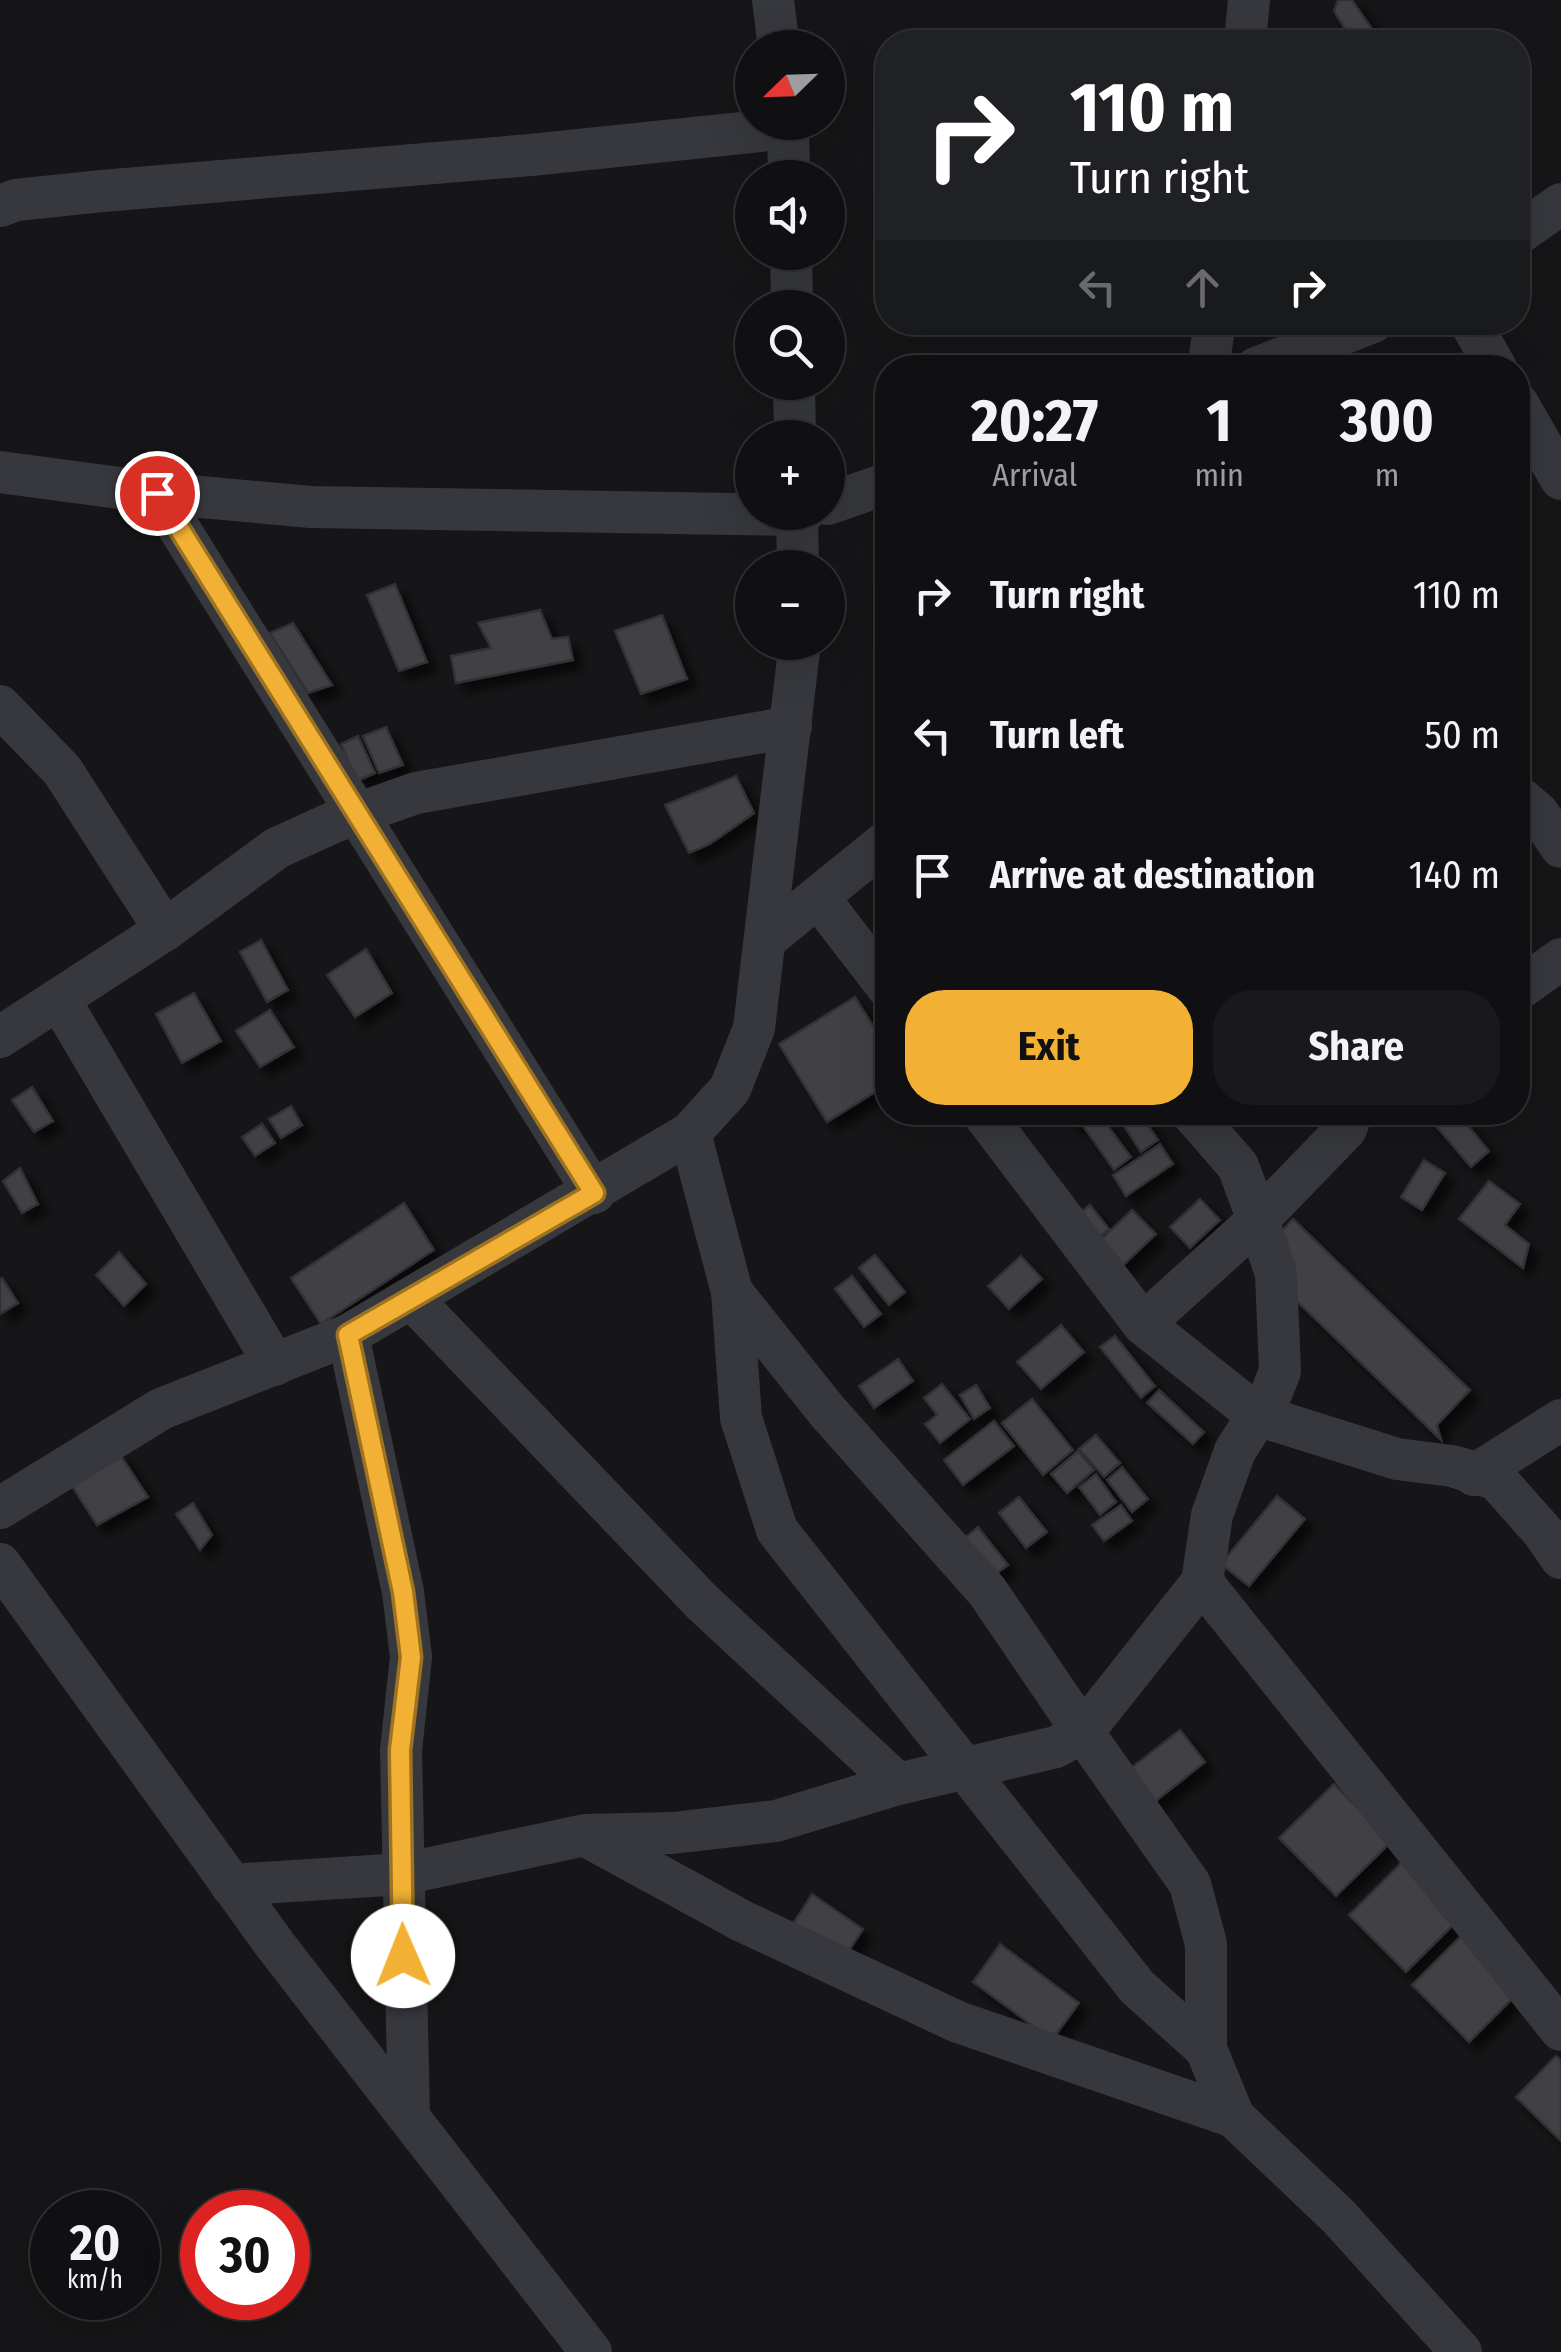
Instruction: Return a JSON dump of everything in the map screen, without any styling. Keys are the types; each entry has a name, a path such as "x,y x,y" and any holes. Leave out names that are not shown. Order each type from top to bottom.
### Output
{"street":[{"path":"774,0 777,30"},
{"path":"1246,30 1249,0"},
{"path":"0,206 16,200 102,191 531,155 735,131"},
{"path":"1530,226 1561,204"},
{"path":"1289,355 1340,335"},
{"path":"1530,425 1561,479"},
{"path":"0,472 157,493 311,507 735,510"},
{"path":"845,498 875,487"},
{"path":"157,493 594,1193"},
{"path":"0,1508 161,1408 348,1335 690,1134 730,1089 754,1028 798,660"},
{"path":"0,706 62,770 165,930"},
{"path":"0,1037 165,930 278,848 357,813 416,793 791,727"},
{"path":"1530,806 1561,847"},
{"path":"765,940 875,851"},
{"path":"818,897 875,971"},
{"path":"1530,981 1561,958"},
{"path":"59,998 275,1365"},
{"path":"992,1125 1143,1324 1256,1415 1397,1459 1452,1466 1496,1479 1561,1558"},
{"path":"231,1884 402,1874 585,1836 674,1834 776,1821 898,1784 1056,1746 1083,1732 1202,1582 1212,1514 1235,1451 1280,1371 1276,1274 1238,1166 1202,1125"},
{"path":"1143,1324 1258,1220 1347,1125"},
{"path":"690,1134 732,1292 741,1418 776,1530 1137,1987 1206,2049"},
{"path":"732,1292 828,1412 988,1591 1190,1884 1206,1944 1206,2049 1234,2117 1340,2217 1461,2352"},
{"path":"412,1298 702,1602 898,1784"},
{"path":"348,1335 403,1592 411,1657 400,1750 409,2117"},
{"path":"1474,1475 1561,1420"},
{"path":"0,1564 231,1884 591,2352"},
{"path":"1202,1582 1561,2030"},
{"path":"585,1836 742,1921 958,2022 1234,2117"}],"building":[{"path":"1338,0 1352,0 1373,30 1346,30 1334,11"},
{"path":"395,584 427,662 399,671 367,595"},
{"path":"540,610 552,639 568,637 573,660 456,683 451,656 491,648 478,623"},
{"path":"662,615 687,679 641,694 615,631"},
{"path":"293,623 332,685 308,693 270,633"},
{"path":"386,727 403,765 379,773 363,736"},
{"path":"358,736 375,773 357,781 341,744"},
{"path":"736,776 754,813 710,844 689,853 665,805"},
{"path":"261,940 288,990 267,1002 240,952"},
{"path":"366,949 392,993 355,1017 327,975"},
{"path":"194,993 221,1041 182,1063 156,1014"},
{"path":"855,997 875,1029 875,1092 827,1122 779,1044"},
{"path":"270,1010 294,1047 260,1067 236,1031"},
{"path":"32,1087 53,1121 34,1132 12,1100"},
{"path":"291,1106 302,1125 281,1138 269,1119"},
{"path":"262,1124 275,1143 255,1156 242,1137"},
{"path":"1107,1125 1131,1157 1114,1170 1083,1126"},
{"path":"1123,1125 1148,1125 1158,1140 1141,1152"},
{"path":"1435,1125 1468,1125 1489,1151 1471,1167"},
{"path":"1160,1144 1173,1164 1126,1196 1113,1175"},
{"path":"1424,1160 1445,1173 1422,1210 1401,1197"},
{"path":"20,1168 38,1204 22,1213 3,1181"},
{"path":"1489,1181 1520,1204 1505,1225 1529,1244 1523,1268 1459,1219"},
{"path":"1200,1199 1220,1220 1190,1248 1170,1227"},
{"path":"404,1203 434,1250 321,1324 291,1278"},
{"path":"1090,1205 1109,1229 1088,1246 1069,1222"},
{"path":"1132,1210 1156,1234 1118,1270 1095,1245"},
{"path":"1293,1219 1470,1390 1437,1425 1441,1440 1254,1260"},
{"path":"119,1252 146,1284 124,1306 96,1275"},
{"path":"875,1255 905,1292 889,1305 859,1268"},
{"path":"1021,1256 1042,1279 1009,1309 988,1286"},
{"path":"852,1276 881,1314 864,1327 835,1289"},
{"path":"0,1279 18,1303 0,1314"},
{"path":"1061,1325 1084,1352 1041,1389 1017,1362"},
{"path":"1115,1336 1155,1386 1141,1398 1100,1347"},
{"path":"898,1359 913,1381 874,1408 859,1386"},
{"path":"942,1384 970,1419 940,1443 925,1424 937,1415 924,1398"},
{"path":"976,1385 990,1408 974,1419 960,1395"},
{"path":"1159,1390 1204,1432 1193,1444 1147,1403"},
{"path":"1032,1399 1073,1450 1043,1475 1002,1423"},
{"path":"994,1421 1014,1446 963,1485 944,1460"},
{"path":"1096,1435 1120,1463 1104,1477 1079,1449"},
{"path":"1078,1451 1094,1470 1067,1493 1051,1474"},
{"path":"119,1453 148,1497 97,1525 72,1486"},
{"path":"1122,1467 1148,1499 1132,1512 1107,1480"},
{"path":"1096,1474 1116,1502 1100,1515 1079,1487"},
{"path":"1277,1496 1305,1519 1249,1586 1221,1564"},
{"path":"1019,1497 1047,1532 1026,1548 999,1513"},
{"path":"193,1503 212,1535 200,1550 176,1514"},
{"path":"1121,1505 1132,1521 1104,1541 1092,1525"},
{"path":"978,1527 1008,1565 991,1577 962,1540"},
{"path":"1180,1730 1205,1762 1147,1808 1122,1775"},
{"path":"1334,1784 1391,1842 1336,1896 1279,1838"},
{"path":"1403,1861 1460,1918 1406,1972 1349,1915"},
{"path":"812,1894 863,1929 841,1963 790,1929"},
{"path":"1466,1931 1523,1988 1469,2042 1412,1985"},
{"path":"1000,1944 1079,2003 1052,2040 973,1982"},
{"path":"1556,2056 1561,2060 1561,2141 1516,2097"}],"route":[{"path":"157,493 594,1193 348,1335 403,1592 411,1657 400,1750 403,1956"}]}
